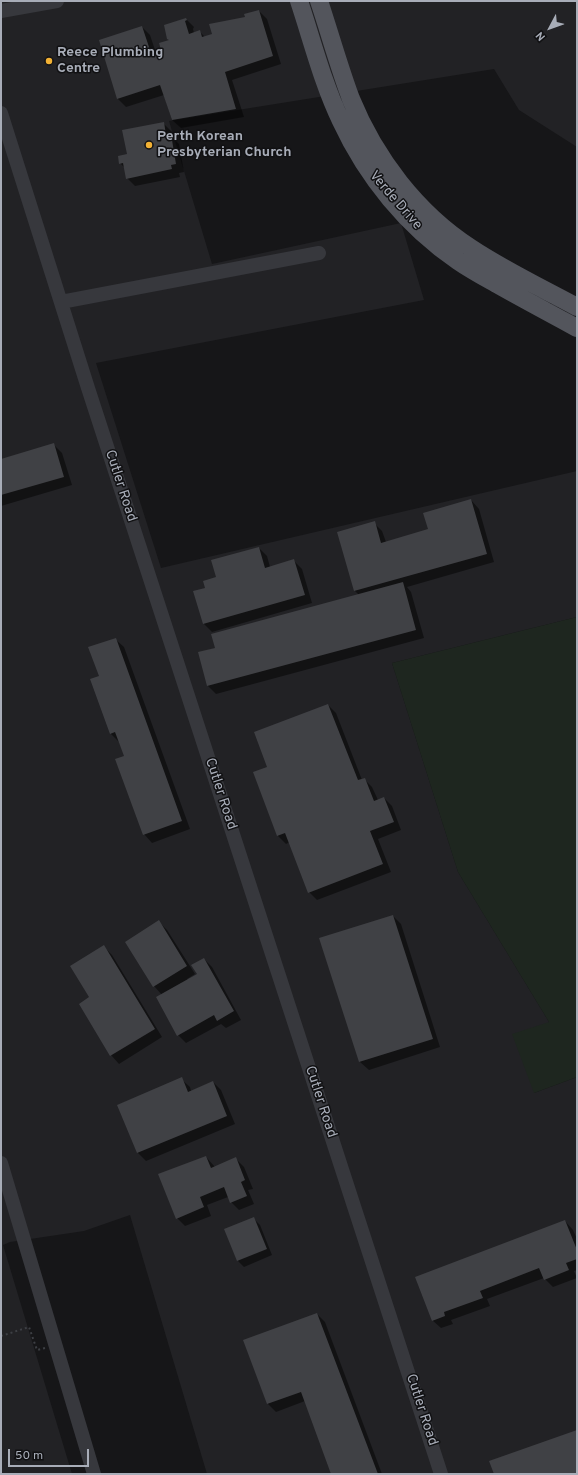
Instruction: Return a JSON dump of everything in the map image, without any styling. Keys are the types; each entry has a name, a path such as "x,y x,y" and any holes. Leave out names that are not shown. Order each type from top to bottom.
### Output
{"main road":[{"name":"Verde Drive","path":"299,1 340,120 372,176 407,218 431,240 458,261 577,328"},
{"name":"Verde Drive","path":"319,1 344,78 360,120 382,158 407,192 436,222 470,248 577,307"}],"street":[{"path":"1,11 57,1"},
{"name":"Cutler Road","path":"1,113 441,1474"},
{"path":"61,302 320,253"},
{"path":"1,1162 94,1474"}],"path":[{"path":"1,1336 30,1327 37,1350 55,1344"}],"shaded area":[{"path":"1,1 577,1 577,147 519,110 494,69 169,121 212,264 401,223 424,300 96,363 161,568 577,471 577,617 392,663 458,872 549,1022 534,1093 577,1077 577,1474 207,1474 130,1215 84,1231 10,1242 3,1245 72,1474 1,1474"},
{"path":"577,617 577,1077 534,1093 512,1034 549,1022 458,872 392,663"}],"building":[{"path":"259,10 273,56 225,72 236,109 172,120 160,85 117,99 99,40 142,26 151,53 161,50 159,43 169,40 167,39 164,25 186,18 187,20 185,21 189,34 200,30 202,37 212,34 209,24 245,17 244,14"},
{"name":"Perth Korean Presbyterian Church","path":"164,122 166,135 171,134 176,164 171,165 172,169 126,179 123,163 119,164 118,156 127,154 122,130"},
{"path":"54,443 64,477 1,495 1,459"},
{"path":"471,499 487,554 354,591 337,532 375,521 381,543 428,529 423,513"},
{"path":"259,547 265,568 294,559 305,595 203,624 193,591 205,588 203,581 216,577 211,560"},
{"path":"403,582 416,630 207,686 198,652 215,648 211,634"},
{"path":"116,638 182,821 143,835 115,759 124,756 115,732 110,734 90,679 99,676 88,647"},
{"path":"328,704 358,780 365,778 374,801 384,797 394,822 370,831 383,864 308,893 285,833 277,836 253,772 267,767 254,732"},
{"path":"393,915 433,1039 359,1062 319,938"},
{"path":"159,920 187,966 153,987 125,942"},
{"path":"104,945 155,1029 110,1056 79,1004 89,997 70,966"},
{"path":"204,958 234,1011 217,1021 214,1015 177,1036 156,997 197,974 191,965"},
{"path":"182,1077 188,1092 213,1081 227,1116 137,1153 117,1105"},
{"path":"206,1156 211,1168 236,1157 245,1180 241,1182 247,1196 230,1203 224,1187 200,1197 204,1207 176,1219 158,1174"},
{"path":"254,1217 267,1249 237,1261 224,1229"},
{"path":"565,1220 577,1250 577,1259 566,1263 569,1270 544,1280 539,1268 480,1291 483,1298 444,1312 445,1316 432,1321 415,1277"},
{"path":"317,1313 378,1474 331,1474 301,1392 267,1404 243,1340"},
{"path":"577,1430 577,1474 494,1474 489,1461"}],"place":[{"name":"Reece Plumbing Centre","path":"49,61"},
{"name":"Perth Korean Presbyterian Church","path":"149,145"}]}
